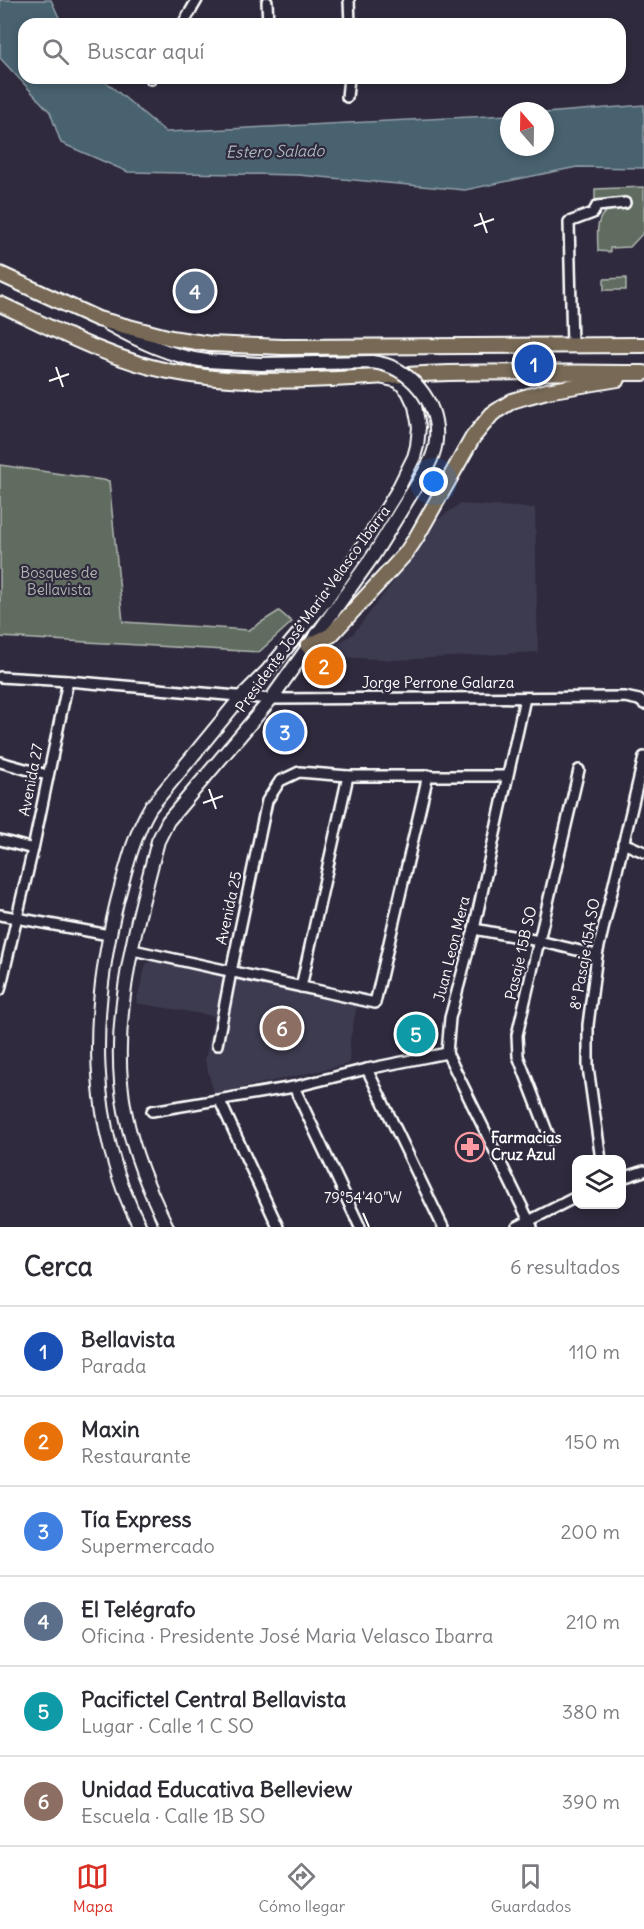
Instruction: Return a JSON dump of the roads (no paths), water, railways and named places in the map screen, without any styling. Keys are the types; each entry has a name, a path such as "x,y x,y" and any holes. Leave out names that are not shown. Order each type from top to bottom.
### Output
{"main road":[{"path":"0,274 98,319 171,338 241,347 644,345"},
{"path":"0,304 100,350 130,361 167,371 233,380 374,378 448,373 644,373"},
{"name":"Presidente José Maria Velasco Ibarra","path":"98,319 169,353 207,361 261,364 383,363 402,371 416,383 424,395 435,422 435,447 422,478 373,556 271,699 168,821 158,841 133,951 121,1036 122,1092 140,1168 167,1227"},
{"path":"308,646 331,635 406,553 473,437 492,414 512,402 536,394 644,373"},
{"name":"Presidente José Maria Velasco Ibarra","path":"140,1227 127,1201 106,1135 100,1105 97,1047 101,987 109,935 127,864 139,828 150,808 241,697 267,671 323,604 368,540 409,470 418,436 417,416 412,397 398,381 374,378"}],"street":[{"path":"186,18 197,0"},
{"path":"349,0 350,18"},
{"path":"267,2 268,18"},
{"path":"346,97 347,84"},
{"path":"572,346 569,222 593,213 597,206 625,203"},
{"name":"Jorge Perrone Galarza","path":"0,677 271,699 625,697 639,700 644,705"},
{"name":"Avenida 27","path":"0,990 33,849 68,681"},
{"name":"Juan Leon Mera","path":"447,1053 450,1018 474,929 525,698"},
{"name":"8º Pasaje 15A SO","path":"600,1155 588,1067 588,1025 597,955 644,757"},
{"path":"0,762 47,775"},
{"name":"Pasaje 15B SO","path":"550,1140 518,1056 518,1035 579,771"},
{"name":"Avenida 25","path":"217,1045 267,801 280,782 289,775 299,772 348,776"},
{"path":"133,951 375,1003 428,775"},
{"path":"301,987 348,776 506,776"},
{"path":"0,840 33,849"},
{"path":"622,843 644,852"},
{"path":"0,915 109,935"},
{"path":"474,929 597,955"},
{"path":"152,1111 294,1088 368,1069 447,1053 531,1224"},
{"path":"368,1069 443,1227"},
{"path":"294,1088 360,1227"},
{"path":"220,1101 278,1227"},
{"path":"626,1176 644,1171"},
{"path":"517,1227 531,1224 572,1199"}],"water":[{"path":"0,0 51,0 59,18 18,18 18,77 0,58"},
{"name":"Estero Salado","path":"24,84 108,84 166,132 500,115 500,156 554,156 554,112 644,105 644,168 577,167 465,190 298,175 128,172 61,143 50,112"}],"place":[{"name":"El Telégrafo","path":"195,291"},
{"name":"Bellavista","path":"534,364"},
{"name":"Maxin","path":"324,666"},
{"name":"Tía Express","path":"285,732"},
{"name":"Unidad Educativa Belleview","path":"282,1028"},
{"name":"Pacifictel Central Bellavista","path":"416,1034"},
{"name":"Farmacias Cruz Azul","path":"470,1147"}],"park label":[{"name":"Bosques de Bellavista","path":"59,582"}]}
